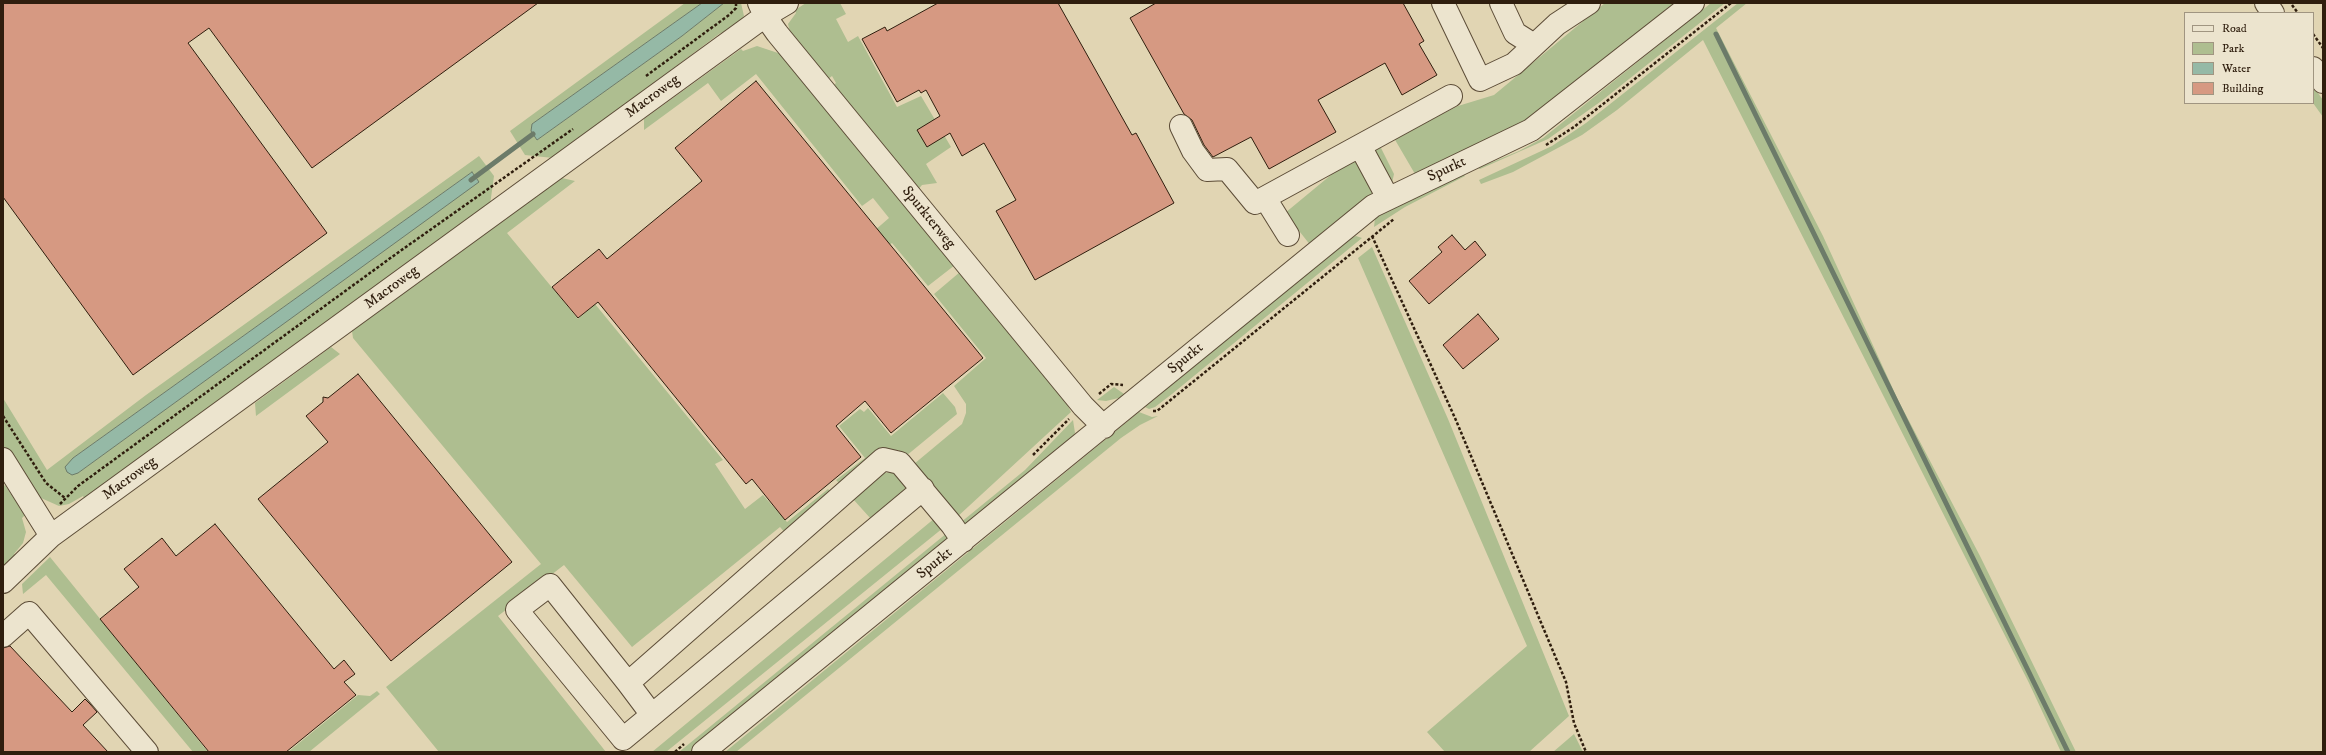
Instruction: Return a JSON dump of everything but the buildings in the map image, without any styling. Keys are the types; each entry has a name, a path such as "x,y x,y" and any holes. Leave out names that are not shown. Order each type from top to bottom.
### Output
{"street":[{"name":"Macroweg","path":"3,582 48,530 762,9 787,3"},
{"path":"1443,3 1480,80 1514,64 1556,24 1589,3"},
{"path":"1501,3 1515,33 1534,45"},
{"name":"Spurkt","path":"703,752 1359,218 1388,198 1531,130 1693,3"},
{"path":"2266,3 2272,12"},
{"name":"Spurkterweg","path":"762,9 1078,400 1104,427"},
{"path":"2314,69 2323,82"},
{"path":"1181,126 1193,151 1207,170 1227,169 1255,204 1451,96"},
{"path":"1360,146 1388,198"},
{"path":"1265,198 1288,235"},
{"path":"3,459 48,530"},
{"path":"628,683 883,459 900,463 923,489 963,541"},
{"path":"652,715 550,585 517,610 623,739 652,715 923,489"},
{"path":"3,636 29,613 146,752"}],"path":[{"path":"642,79 729,15 736,8 736,3"},
{"path":"2291,3 2297,12"},
{"path":"2314,35 2323,48"},
{"path":"48,530 65,498 396,254 579,125"},
{"path":"1359,218 1379,249 1455,418 1566,682 1574,723 1586,752"},
{"path":"3,416 46,483 65,498"}],"green space":[{"path":"685,3 702,3 532,124 537,140 682,36 724,3 741,3 744,16 737,26 719,34 553,158 525,155 510,131"},
{"path":"806,3 840,3 846,14 836,19 848,42 858,36 897,107 921,96 951,147 926,164 937,183 922,185 917,191 831,87 836,83 832,76 827,80 790,32 788,24 796,13 795,10"},
{"path":"1605,3 1681,3 1514,131 1415,174 1394,138 1458,106 1494,95"},
{"path":"1711,3 1725,3 1600,102 1548,139 1480,169 1478,168 1519,151 1543,138"},
{"path":"1738,3 1747,3 1716,28 1823,236 1898,400 1980,556 2076,752 2061,752 2029,683 1703,40 1617,110 1582,135 1513,172 1481,184 1479,180 1552,146 1586,123"},
{"path":"757,46 778,53 779,51 955,265 928,286 892,243 870,260 859,244 889,218 873,198 862,206 756,74 721,101 708,83 644,130 644,119 741,49 743,51"},
{"path":"2314,87 2323,100 2323,117 2314,104"},
{"path":"1379,144 1394,174 1392,183 1311,246 1285,213 1343,165"},
{"path":"479,156 494,176 490,205 84,498 83,496 69,504 59,506 41,498 31,484 28,486 3,446 3,398 47,470 146,395","holes":["472,172 478,182 78,473 73,458"]},
{"path":"1463,173 1465,176 1405,207 1374,227 1375,218 1391,207"},
{"path":"562,178 575,181 507,233 578,319 595,304 723,460 715,464 745,509 763,495 787,522 828,489 830,491 787,535 780,527 632,647 564,565 498,616 606,752 439,752 386,687 541,564 353,338 352,331"},
{"path":"1356,236 1362,238 1172,394 1155,407 1149,409 1145,407 1350,238"},
{"path":"1372,247 1448,419 1569,716 1529,752 1445,752 1427,732 1527,646 1358,258"},
{"path":"960,272 1066,402 1071,412 956,518 914,464 962,424 966,413 966,404 954,386 986,358 934,294"},
{"path":"331,347 340,354 256,416 255,403"},
{"path":"1114,387 1127,396 1106,401 1097,400"},
{"path":"943,393 955,407 957,414 906,456 898,450 886,450 841,485 836,480 865,458 839,426 860,409 864,412 868,408 891,436"},
{"path":"1139,412 1152,417 1158,416 1140,425 1121,438 736,752 725,752"},
{"path":"1073,420 1075,433 1070,443 968,525 960,523 1025,470"},
{"path":"895,472 906,485 905,491 871,519 853,499 883,473"},
{"path":"5,485 25,515 22,518 26,532 23,543 14,554 16,556 3,568 3,487"},
{"path":"935,518 943,528 666,752 652,752"},
{"path":"947,533 949,542 693,752 679,752"},
{"path":"50,557 208,752 193,752 46,575 23,594 22,584"},
{"path":"377,691 380,694 309,752 288,752 358,695 370,696"},
{"path":"1574,734 1583,752 1553,752"}],"water":[{"path":"702,3 724,3 682,36 537,140 531,131 532,124"},
{"path":"472,172 479,182 78,473 72,475 67,472 65,467 73,458"}],"waterway":[{"path":"1716,34 2068,752"},
{"path":"471,180 533,134"}]}
